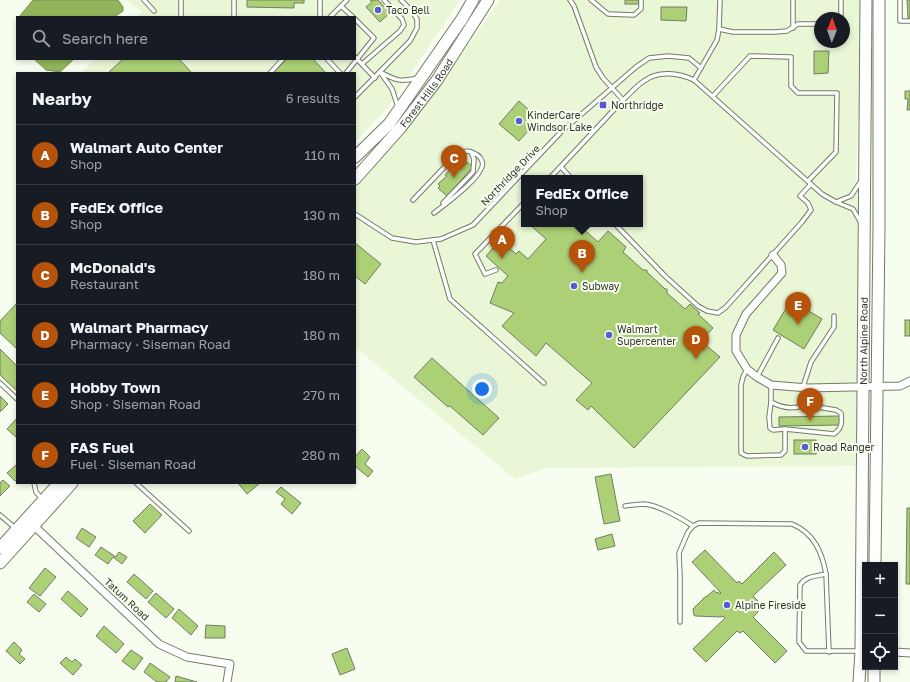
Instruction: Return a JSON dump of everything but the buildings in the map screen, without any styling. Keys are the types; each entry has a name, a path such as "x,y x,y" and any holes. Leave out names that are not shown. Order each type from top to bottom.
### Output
{"main road":[{"name":"Forest Hills Road","path":"356,156 389,124 462,19 473,0"},
{"name":"Forest Hills Road","path":"356,178 401,127 437,80 488,0"},
{"name":"North Alpine Road","path":"863,634 862,386 866,0"},
{"name":"North Alpine Road","path":"875,562 879,213 879,0"},
{"path":"866,45 878,45"},
{"path":"30,522 43,500 58,484"},
{"path":"0,563 30,522 71,484"},
{"path":"0,548 21,533"},
{"name":"North Alpine Road","path":"859,682 862,660"},
{"path":"874,670 874,682"}],"street":[{"path":"773,255 781,265 782,273 746,314 736,335 736,351 747,369 771,385 806,387 900,386 910,382"},
{"name":"Tatum Road","path":"30,522 160,644 187,657 230,664 227,682"},
{"path":"898,652 910,653"}],"lane":[{"path":"144,0 154,11"},
{"path":"180,16 181,0"},
{"path":"234,0 234,16"},
{"path":"320,0 320,16"},
{"path":"331,16 347,0"},
{"path":"362,64 400,31 404,25 402,19 384,0"},
{"path":"356,94 375,78 410,41 417,28 417,19 402,0"},
{"path":"570,0 574,6 596,67 603,78 623,100"},
{"path":"592,0 608,14 634,15 641,9 641,0"},
{"path":"694,80 717,40 720,29 720,0"},
{"path":"793,0 793,28"},
{"path":"841,0 841,12"},
{"path":"900,0 900,21 910,21"},
{"path":"341,6 351,16"},
{"path":"356,20 374,38 356,58 375,78"},
{"path":"720,29 733,32 775,32 787,31 798,24 814,24"},
{"name":"Northridge Drive","path":"356,215 392,238 416,242 441,239 473,225 561,132 636,67 649,58 668,56 689,58 701,68"},
{"path":"618,227 668,279 698,306 707,311 718,313 726,307 773,255 811,210 808,203 800,196 836,152 837,94 798,93 791,86 791,56 750,56 713,96"},
{"path":"271,72 282,60"},
{"path":"328,60 339,72"},
{"path":"347,72 355,60"},
{"path":"380,72 394,80 404,81 422,77"},
{"path":"380,72 392,89 397,99 399,109"},
{"path":"553,175 623,100 644,80 656,75 670,73 694,80 822,194 853,209 864,228"},
{"path":"413,200 456,156 466,151 472,152 482,161 482,166 479,173 455,198 434,213 473,172 474,159 472,152"},
{"path":"561,167 568,175"},
{"path":"836,202 851,196 864,176"},
{"path":"496,270 485,274 475,254 521,206"},
{"path":"432,240 450,299 544,383"},
{"path":"805,405 809,399 806,387 810,362 834,327 834,316"},
{"path":"757,377 778,338"},
{"path":"747,369 743,377 742,385 741,453 747,456 781,455 785,451 785,429"},
{"path":"0,383 16,398"},
{"path":"771,385 769,417 770,428 773,430 785,429 834,434 840,428 842,422 841,413 836,410 805,405 796,408 779,406 771,402"},
{"path":"34,484 36,492 43,500"},
{"path":"137,484 189,531"},
{"path":"625,506 638,504 648,505 679,517 693,526"},
{"path":"0,515 21,533"},
{"path":"680,622 680,576 678,553 683,540 693,526 699,523 792,524 800,527 809,534 816,543 824,564 826,574 829,652"},
{"path":"826,574 807,578 802,580 800,584 800,642 806,651 862,652"}],"shaded area":[{"path":"33,0 118,0 123,7 123,11 116,16 20,16"},
{"path":"126,0 460,0 389,106 356,141 356,72 82,72 94,60 356,60 356,16 137,16 142,12"},
{"path":"500,0 862,0 856,180 859,227 857,466 547,468 515,479 356,348 356,188 448,74"},
{"path":"35,60 73,60 60,72 46,70"}],"place":[{"name":"Taco Bell","path":"378,10"},
{"name":"Northridge","path":"603,105"},
{"name":"KinderCare Windsor Lake","path":"519,121"},
{"name":"McDonald's","path":"454,178"},
{"name":"Walmart Auto Center","path":"502,259"},
{"name":"FedEx Office","path":"582,273"},
{"name":"Subway","path":"574,286"},
{"name":"Hobby Town","path":"798,325"},
{"name":"Walmart Supercenter","path":"609,335"},
{"name":"Walmart Pharmacy","path":"696,359"},
{"name":"FAS Fuel","path":"810,421"},
{"name":"Road Ranger","path":"805,447"},
{"name":"Alpine Fireside","path":"727,605"}]}
